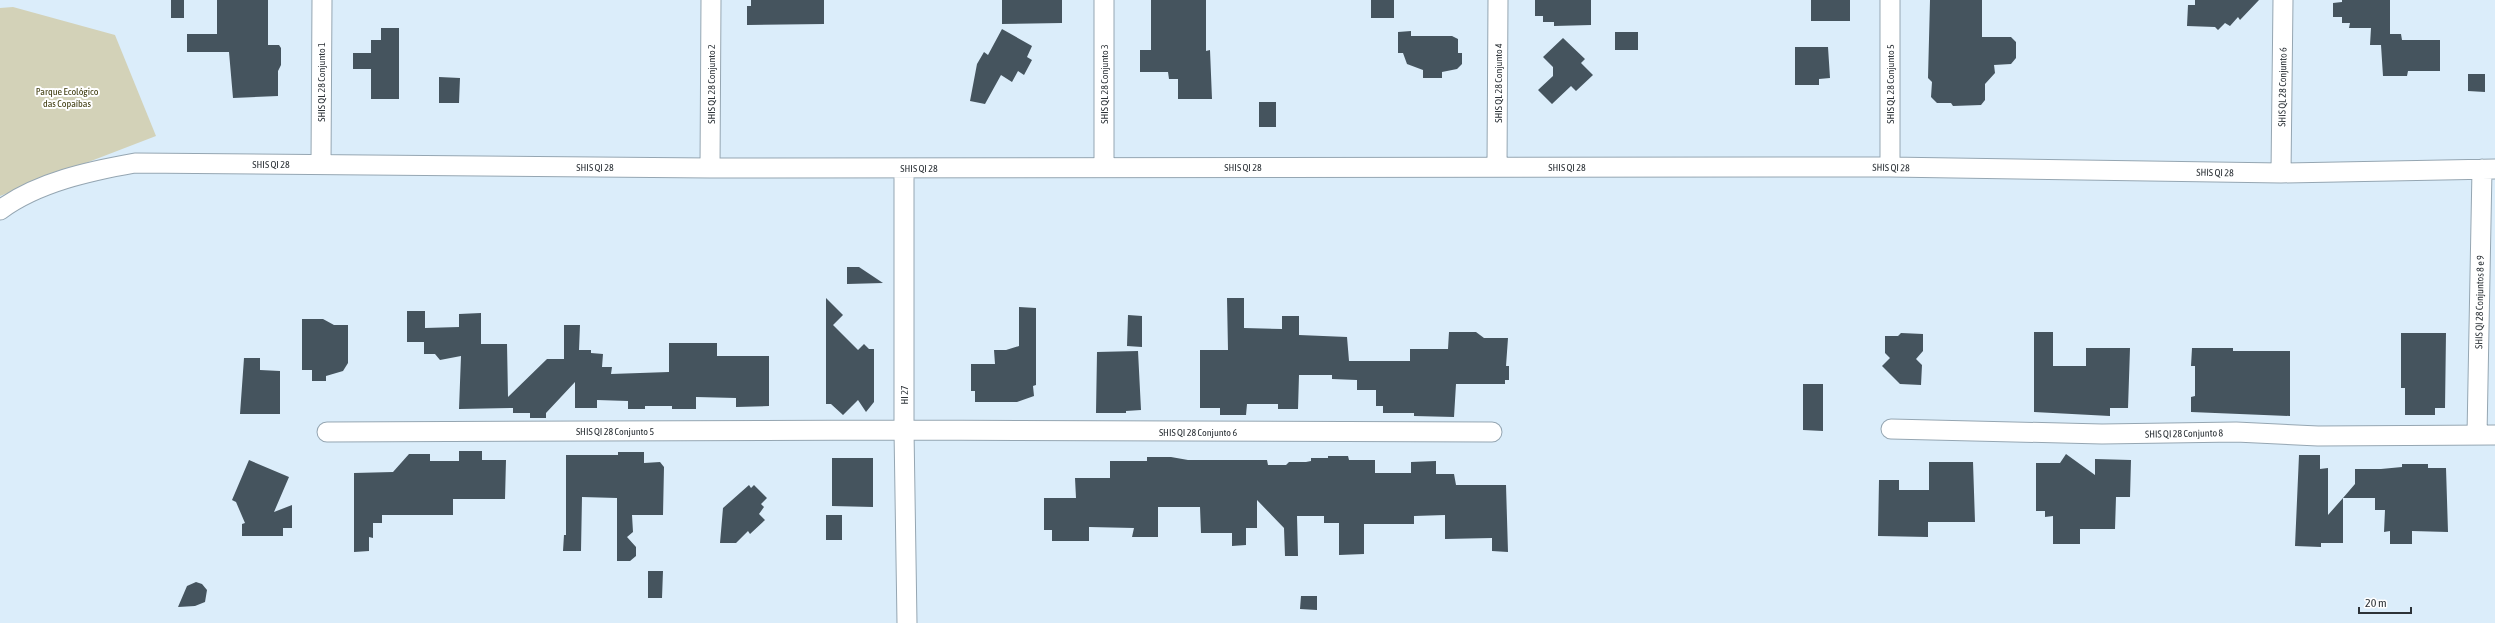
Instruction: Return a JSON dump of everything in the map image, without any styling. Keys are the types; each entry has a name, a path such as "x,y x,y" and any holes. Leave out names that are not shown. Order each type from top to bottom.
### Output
{"street":[{"name":"SHIS QL 28 Conjunto 1","path":"321,164 322,0"},
{"name":"SHIS QL 28 Conjunto 2","path":"710,168 711,0"},
{"name":"SHIS QL 28 Conjunto 3","path":"1104,0 1104,167"},
{"name":"SHIS QL 28 Conjunto 4","path":"1497,166 1498,0"},
{"name":"SHIS QL 28 Conjunto 5","path":"1890,0 1890,167"},
{"name":"SHIS QL 28 Conjunto 6","path":"2281,173 2283,0"},
{"name":"SHIS QI 28","path":"0,210 10,202 49,185 83,174 135,163 710,168 1497,166 1890,167 2281,173 2488,169"},
{"name":"HI 27","path":"904,168 904,430 907,623"},
{"name":"SHIS QI 28 Conjuntos 8 e 9","path":"2486,436 2488,169"},
{"name":"SHIS QI 28 Conjunto 5","path":"327,432 904,430"},
{"name":"SHIS QI 28 Conjunto 6","path":"904,430 1492,432"},
{"name":"SHIS QI 28 Conjunto 8","path":"1891,430 2102,434 2236,432 2318,436 2486,436"}],"green space":[{"name":"Parque Ecológico das Copaíbas","path":"13,7 115,35 156,136 0,196 0,8"}],"building":[{"path":"171,0 184,0 184,18 171,18"},
{"path":"217,0 268,0 268,45 279,45 281,48 281,65 278,71 278,96 233,98 229,52 187,52 187,34 217,34"},
{"path":"751,0 824,0 824,24 747,25 747,6 751,6"},
{"path":"1002,0 1062,0 1062,23 1002,24"},
{"path":"1151,0 1206,0 1206,51 1210,50 1212,99 1178,99 1178,79 1169,79 1168,72 1140,72 1140,50 1151,50"},
{"path":"1371,0 1394,0 1394,18 1371,18"},
{"path":"1535,0 1591,0 1591,25 1554,26 1554,22 1543,22 1543,16 1535,16"},
{"path":"1811,0 1850,0 1850,21 1811,21"},
{"path":"1930,0 1982,0 1982,37 2011,37 2016,42 2016,58 2011,64 1994,65 1995,73 1985,84 1985,100 1981,105 1953,106 1951,103 1937,103 1931,97 1932,82 1928,78"},
{"path":"2195,0 2259,0 2240,20 2238,17 2230,26 2225,23 2218,30 2215,27 2187,26 2188,5 2195,5"},
{"path":"2342,0 2390,0 2390,34 2401,34 2402,40 2440,40 2440,71 2408,71 2407,76 2383,76 2381,45 2370,45 2371,28 2349,28 2350,23 2342,23 2342,17 2333,17 2333,3 2342,2"},
{"path":"381,28 399,28 399,99 371,99 371,69 353,69 353,53 371,53 371,40 381,40"},
{"path":"1002,29 1032,46 1027,57 1032,60 1024,75 1018,71 1012,82 1001,75 985,104 970,101 977,64 984,52 988,55"},
{"path":"1411,31 1411,36 1452,36 1458,39 1458,53 1462,53 1462,64 1457,69 1442,72 1442,78 1423,78 1423,70 1407,64 1403,53 1398,53 1398,32"},
{"path":"1615,32 1638,32 1638,50 1615,50"},
{"path":"1563,38 1585,59 1581,63 1593,75 1576,91 1571,86 1552,104 1538,90 1553,76 1553,67 1543,57"},
{"path":"1795,47 1828,47 1830,78 1819,79 1819,85 1795,85"},
{"path":"2468,74 2485,74 2485,92 2468,91"},
{"path":"439,77 460,78 459,103 439,103"},
{"path":"1259,102 1276,102 1276,127 1259,127"},
{"path":"847,267 859,267 883,283 847,284"},
{"path":"826,298 843,315 833,325 858,350 864,344 869,349 874,349 874,402 866,412 858,400 843,415 831,404 826,404"},
{"path":"1227,298 1244,298 1244,328 1282,329 1282,316 1299,316 1299,335 1347,337 1349,361 1410,361 1410,349 1448,349 1449,332 1476,332 1484,338 1508,338 1506,366 1509,366 1509,380 1505,380 1505,384 1456,384 1454,417 1414,416 1414,413 1383,413 1383,406 1376,406 1376,390 1357,390 1357,380 1332,379 1332,375 1299,375 1298,409 1278,409 1278,404 1247,404 1246,415 1220,415 1220,408 1200,408 1200,350 1228,350"},
{"path":"1019,307 1036,308 1036,385 1033,386 1034,396 1017,402 975,402 975,391 971,391 971,364 995,364 994,350 1006,350 1019,346"},
{"path":"407,311 425,311 425,328 459,327 459,314 481,313 481,344 507,344 508,397 547,359 564,359 564,325 580,325 579,350 591,350 591,353 603,354 602,367 612,367 611,374 669,372 669,343 717,343 717,356 769,356 769,406 736,407 736,398 696,397 696,409 672,409 672,406 645,406 645,409 628,409 628,401 597,400 597,408 575,408 575,382 546,413 546,418 530,418 530,413 513,413 513,408 459,409 461,356 440,360 435,354 424,354 424,342 407,342"},
{"path":"1128,315 1142,316 1142,347 1127,346"},
{"path":"302,319 323,319 334,325 348,325 348,363 343,371 326,376 326,381 312,381 312,370 302,370"},
{"path":"2034,332 2053,332 2053,366 2086,366 2086,348 2130,348 2128,408 2110,408 2110,416 2034,412"},
{"path":"1901,333 1923,334 1923,351 1916,359 1922,365 1921,385 1900,384 1882,366 1890,358 1885,353 1885,336 1898,336"},
{"path":"2401,333 2446,333 2445,408 2435,408 2435,415 2405,415 2405,388 2401,388"},
{"path":"2192,348 2233,348 2233,351 2290,351 2290,416 2191,412 2191,397 2195,396 2195,366 2191,366"},
{"path":"1138,351 1141,410 1126,411 1126,413 1096,413 1097,352"},
{"path":"244,358 260,358 260,370 280,371 280,414 240,414"},
{"path":"1803,384 1823,384 1823,431 1803,430"},
{"path":"459,451 482,451 482,460 506,460 505,499 453,499 453,515 382,515 382,523 373,523 373,538 369,537 369,551 354,552 354,473 393,472 409,454 430,454 430,461 459,461"},
{"path":"618,452 644,452 644,463 660,462 664,467 663,515 632,515 633,532 627,537 636,547 636,556 630,561 617,561 617,498 582,497 581,551 563,551 564,535 566,535 566,455 618,455"},
{"path":"2066,454 2095,475 2095,459 2131,460 2130,497 2116,497 2115,529 2080,529 2080,544 2053,544 2053,516 2045,517 2045,511 2036,511 2036,463 2060,463"},
{"path":"2299,455 2320,455 2320,469 2328,468 2328,515 2343,498 2343,543 2321,543 2321,547 2295,546"},
{"path":"1328,456 1348,456 1349,460 1375,460 1375,473 1411,473 1411,462 1436,461 1436,474 1454,474 1456,485 1506,485 1508,552 1492,551 1492,538 1445,539 1445,515 1414,516 1414,524 1364,524 1364,554 1339,555 1339,523 1324,523 1324,516 1297,516 1298,556 1285,556 1284,528 1257,500 1257,528 1246,528 1246,545 1232,546 1232,533 1201,533 1200,507 1158,507 1158,537 1132,537 1134,528 1089,527 1089,541 1052,541 1052,530 1044,530 1044,498 1076,498 1075,478 1110,478 1110,461 1147,461 1147,457 1171,457 1188,460 1267,460 1268,465 1286,465 1289,462 1306,462 1311,461 1311,458 1328,458"},
{"path":"832,458 873,458 873,507 832,506"},
{"path":"249,460 289,477 274,512 292,505 292,528 283,528 283,536 242,536 242,524 245,523 236,502 232,500"},
{"path":"1929,462 1973,462 1975,522 1928,522 1928,537 1878,536 1879,480 1899,480 1899,490 1929,490"},
{"path":"2402,464 2428,464 2428,468 2446,468 2448,532 2412,531 2412,544 2390,544 2390,531 2384,532 2385,510 2375,510 2375,498 2343,498 2355,484 2355,469 2402,467"},
{"path":"749,485 751,488 754,485 767,498 761,504 764,507 759,514 765,520 750,534 748,531 736,543 720,543 723,508"},
{"path":"826,515 842,515 842,540 826,540"},
{"path":"648,571 663,571 662,598 648,598"},
{"path":"196,582 202,584 207,590 205,602 195,606 178,607 187,586"},
{"path":"1301,596 1317,596 1317,610 1300,609"}]}
